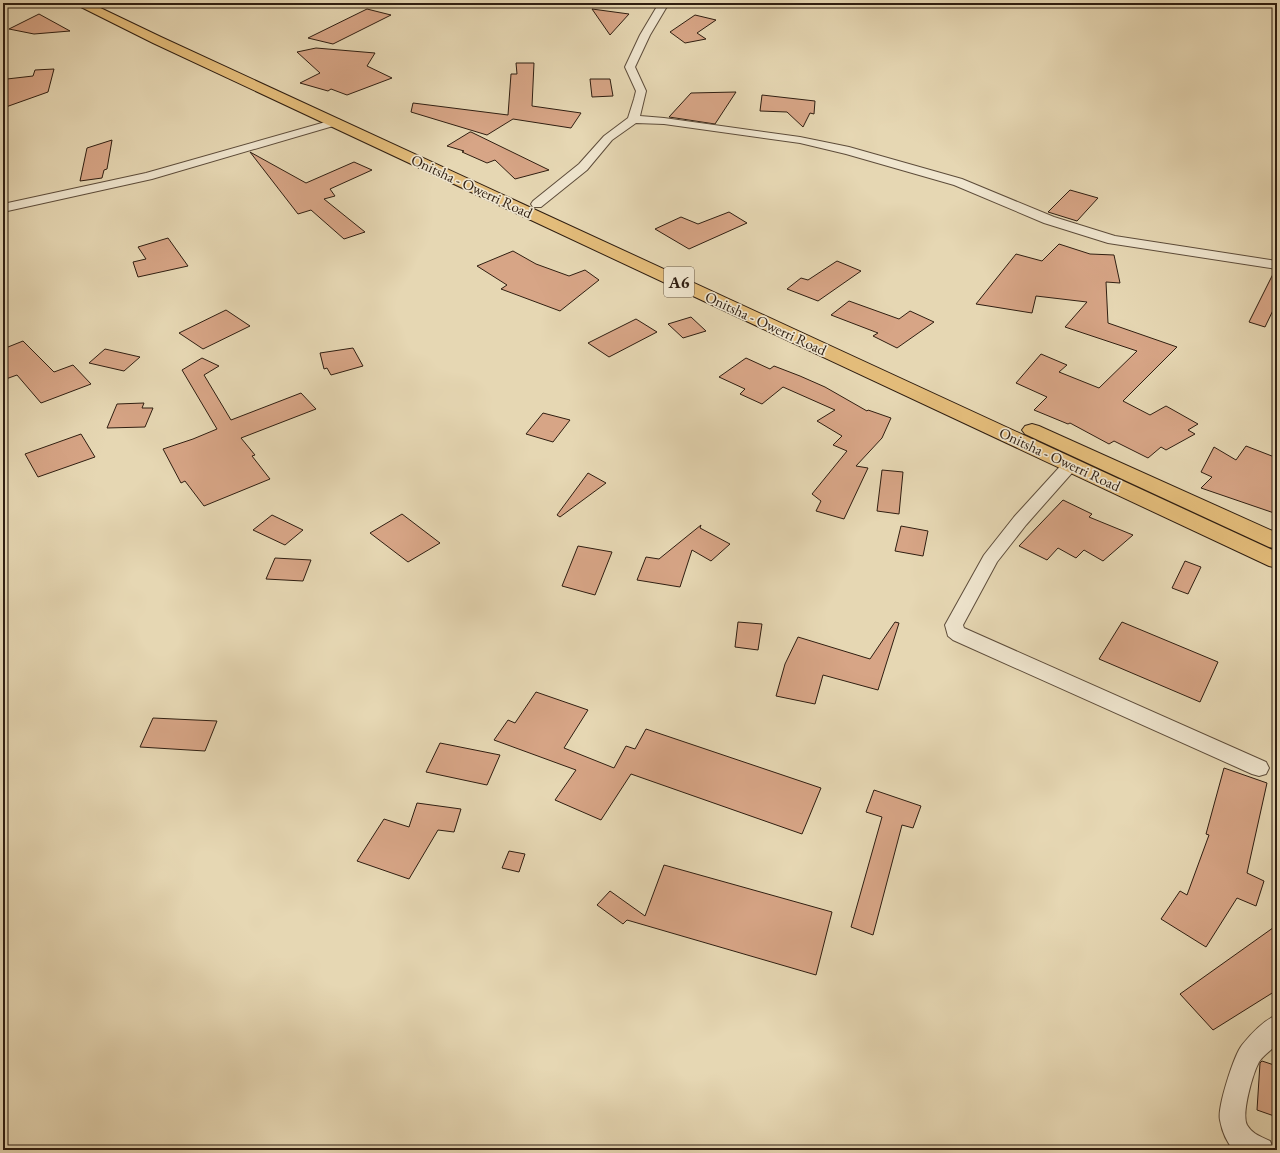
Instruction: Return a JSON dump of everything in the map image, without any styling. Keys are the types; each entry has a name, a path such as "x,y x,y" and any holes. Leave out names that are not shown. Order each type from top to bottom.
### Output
{"highway":[{"name":"Onitsha - Owerri Road","path":"81,3 1277,561"},
{"name":"Onitsha - Owerri Road","path":"112,3 406,140 537,204 1277,542"}],"street":[{"path":"537,204 583,168 608,138 633,119 639,104 641,91 630,67 644,35 664,3"},
{"path":"633,119 664,121 800,140 849,151 958,182 1049,220 1113,240 1277,265"},
{"path":"3,208 148,176 336,122"},
{"path":"1071,465 1020,520 990,559 954,625 955,631 967,638 1259,768"},
{"path":"1252,1148 1238,1135 1232,1119 1237,1088 1250,1054 1277,1027"}],"building":[{"path":"367,9 391,15 333,44 308,38"},
{"path":"592,9 629,14 610,35"},
{"path":"39,14 70,31 34,34 9,29"},
{"path":"695,15 716,20 697,33 706,39 685,43 670,32"},
{"path":"316,48 375,53 367,66 392,78 347,95 331,89 328,91 300,83 320,73 297,52"},
{"path":"516,63 534,63 532,106 581,113 571,128 513,119 487,135 411,112 413,103 508,115 511,74 517,74"},
{"path":"54,69 48,92 3,108 3,95 7,79 33,76 35,70"},
{"path":"590,79 610,79 613,96 592,97"},
{"path":"736,92 715,124 669,117 691,93"},
{"path":"762,95 815,101 814,114 810,113 803,127 787,112 760,111"},
{"path":"470,132 549,170 515,179 495,160 487,163 462,152 464,151 447,146"},
{"path":"112,140 107,169 104,170 102,178 80,181 87,148"},
{"path":"250,152 306,183 354,162 372,170 330,189 335,196 324,199 365,232 344,239 311,210 298,214"},
{"path":"1070,190 1098,198 1077,221 1048,212"},
{"path":"729,212 747,223 689,249 655,229 681,217 698,224"},
{"path":"168,238 188,266 138,277 133,262 146,259 138,247"},
{"path":"1059,244 1090,254 1114,255 1120,283 1106,282 1108,323 1177,347 1123,401 1150,415 1166,406 1198,424 1188,430 1195,434 1166,450 1161,447 1148,458 1114,441 1109,444 1070,423 1068,424 1034,410 1047,397 1016,383 1041,354 1067,365 1059,372 1099,388 1137,351 1065,327 1087,302 1036,296 1032,313 976,304 1016,254 1042,261"},
{"path":"513,251 536,264 569,276 585,270 599,280 560,311 501,289 507,285 477,266"},
{"path":"837,261 861,271 818,301 787,289 801,278 808,280"},
{"path":"1275,270 1277,270 1277,302 1265,327 1249,322"},
{"path":"849,301 899,319 910,311 934,322 897,348 873,336 878,333 831,315"},
{"path":"226,310 250,326 203,349 179,333"},
{"path":"691,317 706,331 683,338 668,324"},
{"path":"636,319 657,332 609,357 588,343"},
{"path":"23,341 54,372 73,365 91,384 41,403 17,375 3,380 3,349"},
{"path":"353,348 363,366 331,375 327,368 324,369 320,353"},
{"path":"105,349 140,357 124,371 89,363"},
{"path":"202,358 219,366 204,375 231,420 301,393 316,409 241,438 255,455 252,456 270,479 204,506 185,481 181,483 163,449 217,429 182,370"},
{"path":"746,358 770,369 774,366 800,376 825,387 867,411 868,410 891,418 882,438 856,466 868,468 844,519 816,511 821,501 812,494 847,451 833,445 842,436 817,421 835,410 783,387 762,404 740,394 745,389 719,377"},
{"path":"144,403 142,408 153,408 145,427 107,428 117,404"},
{"path":"543,413 570,420 553,442 526,434"},
{"path":"81,434 95,457 38,477 25,454"},
{"path":"1246,446 1277,458 1277,514 1201,488 1212,477 1201,472 1214,447 1236,460"},
{"path":"882,470 903,472 899,514 877,511"},
{"path":"588,473 606,483 560,517 557,515"},
{"path":"1063,500 1092,514 1089,517 1133,535 1103,561 1084,550 1076,558 1058,548 1047,560 1019,546"},
{"path":"402,514 440,543 408,562 370,533"},
{"path":"272,515 303,530 285,545 253,530"},
{"path":"701,525 700,528 730,544 711,561 692,550 680,587 637,580 646,557 659,559"},
{"path":"901,526 928,531 923,556 895,551"},
{"path":"578,546 612,552 595,595 562,586"},
{"path":"275,558 311,560 303,581 266,579"},
{"path":"1185,561 1201,567 1188,594 1172,588"},
{"path":"738,622 762,624 758,650 735,647"},
{"path":"895,622 899,623 878,690 823,675 815,704 776,696 785,664 798,637 870,659"},
{"path":"1122,622 1218,662 1200,702 1099,659"},
{"path":"536,692 588,710 564,748 614,768 626,746 635,749 646,729 821,788 802,834 631,774 601,820 555,800 576,770 494,740 508,720 515,723"},
{"path":"153,718 217,721 205,751 140,747"},
{"path":"440,743 500,755 487,785 426,772"},
{"path":"1224,768 1267,783 1247,873 1264,881 1256,906 1237,898 1206,947 1161,919 1180,891 1187,895 1209,835 1206,834"},
{"path":"874,790 921,806 913,828 902,825 873,935 851,927 882,817 866,812"},
{"path":"417,803 461,809 454,832 438,830 409,879 357,861 384,819 409,827"},
{"path":"509,851 525,854 519,872 502,868"},
{"path":"664,865 832,912 816,975 627,920 623,924 597,905 610,891 645,916"},
{"path":"1277,925 1277,990 1213,1030 1180,994"},
{"path":"1262,1061 1277,1066 1277,1117 1257,1110 1260,1063"}]}
